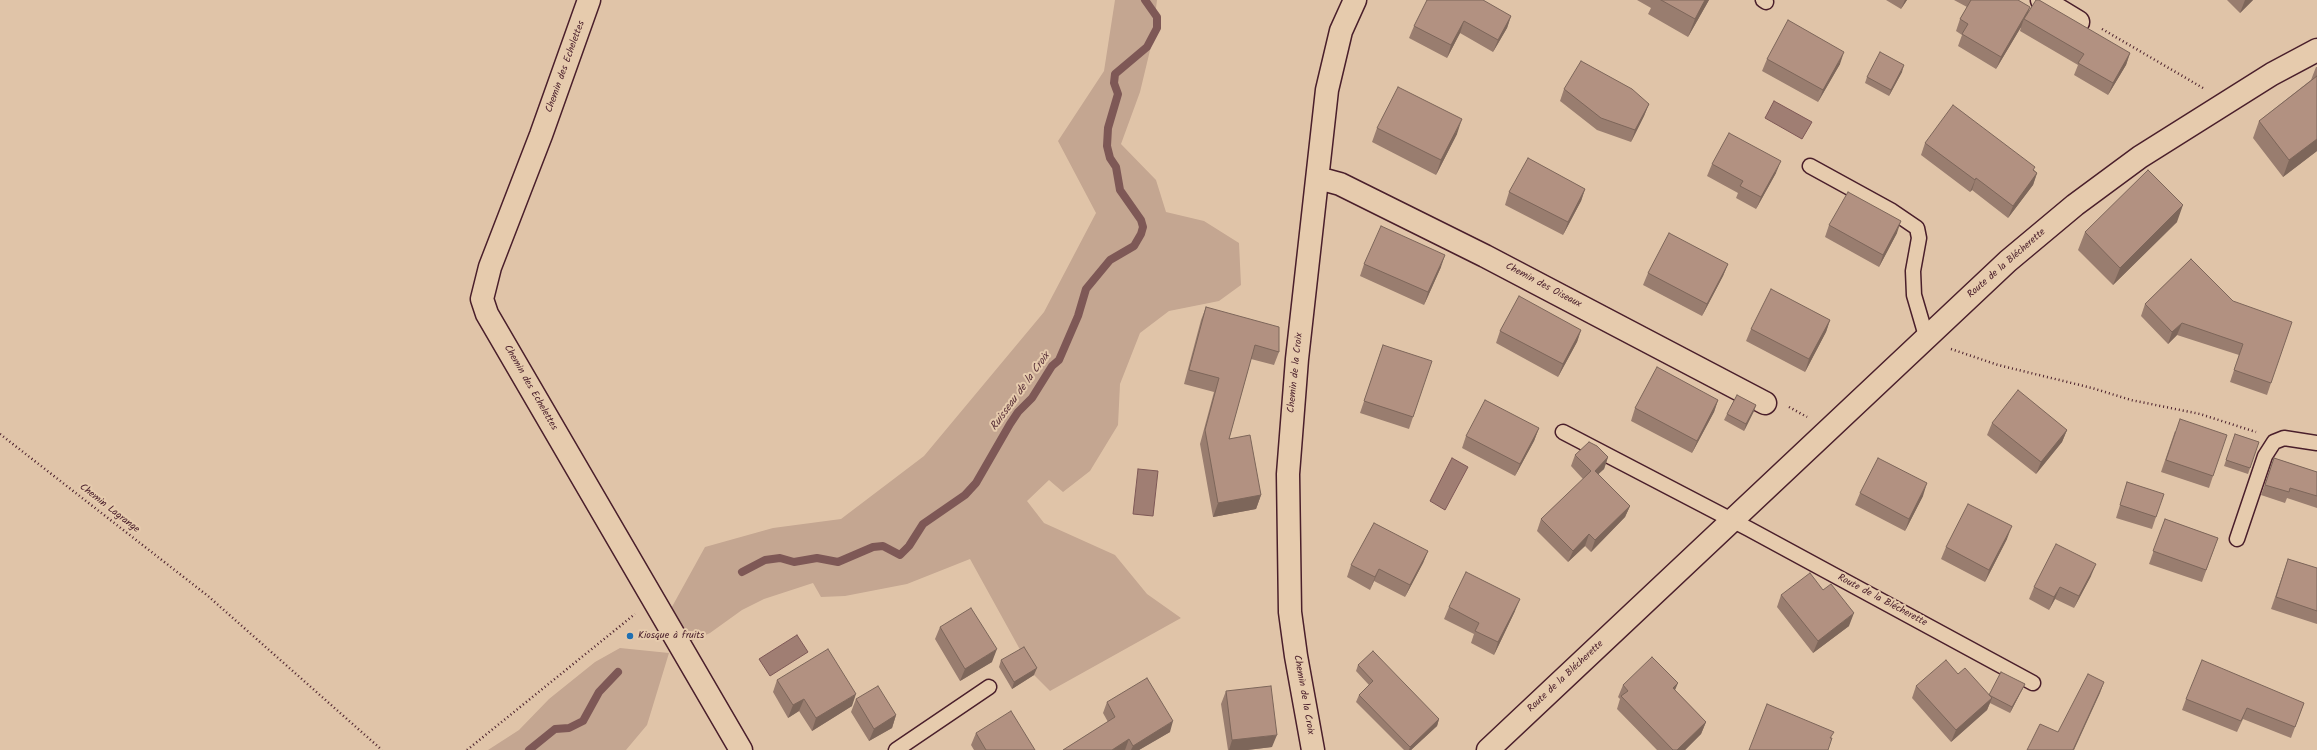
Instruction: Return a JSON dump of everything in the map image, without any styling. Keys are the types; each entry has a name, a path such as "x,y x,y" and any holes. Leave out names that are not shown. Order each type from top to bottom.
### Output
{"street":[{"name":"Chemin des Echelettes","path":"589,0 541,135 490,267 482,299 487,314 741,750"},
{"name":"Chemin de la Croix","path":"1313,750 1296,656 1290,612 1288,474 1296,367 1327,90 1341,31 1355,0"},
{"path":"2042,0 2078,22"},
{"name":"Route de la Blécherette","path":"1488,750 1926,336 2008,262 2075,206 2140,157 2260,82 2317,50"},
{"name":"Chemin des Oiseaux","path":"1318,178 1340,184 1478,252 1765,403"}],"lane":[{"path":"1810,166 1892,211 1917,228 1919,238 1913,271 1914,295 1926,336"},
{"name":"Route de la Blécherette","path":"1563,432 2033,682"},
{"path":"2237,539 2265,456 2274,442 2284,438 2317,442"},
{"path":"896,750 989,687"}],"path":[{"path":"2078,22 2080,17 2209,92"},
{"path":"1948,347 2021,371 2092,388 2131,400 2200,414 2250,431 2284,438"},
{"name":"Chemin Lagrange","path":"0,434 208,596 382,750"},
{"path":"467,750 653,599"}],"shaded area":[{"path":"1115,0 1157,0 1152,42 1140,92 1121,144 1156,180 1166,212 1204,221 1239,243 1241,285 1219,301 1169,311 1140,333 1120,384 1118,425 1090,471 1063,492 1049,480 1027,501 1044,523 1115,555 1147,594 1181,618 1050,691 1034,675 970,559 907,584 845,596 821,597 813,583 764,599 742,610 710,633 685,644 668,614 705,547 773,528 841,519 924,456 1044,312 1096,213 1058,141 1104,71"},
{"path":"1774,101 1812,122 1802,139 1765,118"},
{"path":"1452,458 1468,467 1445,510 1430,501"},
{"path":"1138,469 1158,471 1153,516 1133,514"},
{"path":"797,635 808,652 770,676 759,659"},
{"path":"620,648 669,653 647,725 626,750 488,750 519,730 549,699 595,662"}],"building":[{"path":"1427,0 1483,0 1511,16 1498,40 1464,21 1451,45 1414,26"},
{"path":"1661,0 1705,0 1695,19"},
{"path":"1971,0 2018,0 2030,7 2001,57 1962,34 1968,24 1960,19"},
{"path":"2036,0 2039,0 2130,53 2113,83 2078,63 2084,54 2024,19"},
{"path":"1788,20 1844,52 1823,90 1767,59"},
{"path":"1880,52 1904,65 1891,90 1867,77"},
{"path":"1581,61 1632,89 1649,104 1635,130 1601,118 1564,89"},
{"path":"2317,76 2317,139 2289,160 2259,121"},
{"path":"1398,87 1462,119 1441,160 1377,128"},
{"path":"1953,105 2035,167 2033,170 2037,173 2013,206 1976,178 1975,180 1925,143"},
{"path":"1729,133 1781,161 1761,197 1740,186 1743,181 1712,164"},
{"path":"1528,158 1585,189 1568,222 1509,192"},
{"path":"2148,170 2183,205 2120,268 2085,232"},
{"path":"1848,192 1901,221 1883,255 1829,225"},
{"path":"1381,226 1445,255 1428,292 1364,264"},
{"path":"1669,233 1728,264 1707,304 1648,273"},
{"path":"2191,259 2233,301 2292,322 2271,383 2234,370 2243,344 2182,323 2172,332 2145,304"},
{"path":"1771,289 1830,320 1809,359 1751,329"},
{"path":"1519,296 1581,330 1563,364 1500,331"},
{"path":"1206,307 1279,327 1279,352 1255,345 1229,439 1250,435 1261,495 1218,503 1205,430 1219,378 1189,370"},
{"path":"1383,345 1432,361 1413,417 1364,401"},
{"path":"1657,367 1718,400 1697,441 1635,408"},
{"path":"2018,390 2067,430 2041,462 1992,423"},
{"path":"1737,395 1756,405 1746,424 1727,414"},
{"path":"1485,400 1539,428 1520,464 1466,436"},
{"path":"2180,419 2227,435 2213,476 2166,460"},
{"path":"2235,434 2259,442 2250,468 2226,460"},
{"path":"1589,442 1597,446 1608,457 1595,471 1630,506 1595,540 1589,534 1573,551 1541,519 1591,471 1575,455"},
{"path":"1878,458 1927,483 1909,519 1860,493"},
{"path":"2274,458 2317,472 2317,496 2290,488 2289,492 2265,485"},
{"path":"2127,482 2164,494 2156,517 2120,505"},
{"path":"1968,504 2012,526 1989,570 1946,547"},
{"path":"2165,519 2218,538 2206,570 2153,551"},
{"path":"1374,523 1428,551 1410,585 1379,569 1375,577 1351,565"},
{"path":"2056,544 2096,564 2079,596 2060,587 2054,597 2034,587"},
{"path":"2288,559 2317,568 2317,611 2276,597"},
{"path":"1466,572 1520,599 1498,642 1475,631 1479,623 1449,607"},
{"path":"1810,573 1823,590 1831,584 1854,613 1818,641 1781,595"},
{"path":"971,608 997,649 965,669 940,627"},
{"path":"1024,647 1037,668 1014,682 1001,660"},
{"path":"828,649 856,694 816,718 804,699 793,705 777,680"},
{"path":"1373,651 1439,719 1410,747 1359,695 1373,681 1358,665"},
{"path":"1652,657 1678,683 1673,688 1706,722 1677,750 1673,750 1621,696 1628,691 1623,685"},
{"path":"1946,660 1958,674 1965,668 1992,698 1956,730 1916,686"},
{"path":"2202,660 2304,703 2295,727 2247,708 2241,721 2186,699"},
{"path":"2001,672 2025,684 2012,707 1989,695"},
{"path":"2088,674 2104,682 2073,750 2027,750 2040,724 2058,732"},
{"path":"1147,678 1173,721 1133,746 1129,739 1112,750 1063,750 1115,717 1107,702"},
{"path":"878,686 896,715 874,729 856,699"},
{"path":"1271,686 1277,735 1232,740 1226,691"},
{"path":"1767,704 1834,732 1830,738 1832,738 1828,750 1749,750"},
{"path":"1011,711 1035,750 986,750 976,733"}],"waterway":[{"name":"Ruisseau de la Croix","path":"742,572 765,560 780,558 794,562 817,558 838,562 873,547 883,546 900,555 909,546 923,524 965,495 976,483 1018,412 1032,398 1052,366 1059,360 1078,316 1086,289 1110,260 1134,246 1141,234 1143,227 1141,220 1120,190 1116,167 1110,158 1107,146 1108,128 1118,94 1114,83 1115,74 1147,47 1157,28 1157,17 1145,0"},
{"name":"Ruisseau de la Croix","path":"529,750 555,729 569,728 583,721 599,692 618,672"}],"place":[{"name":"Kiosque à fruits","path":"630,636"}]}
